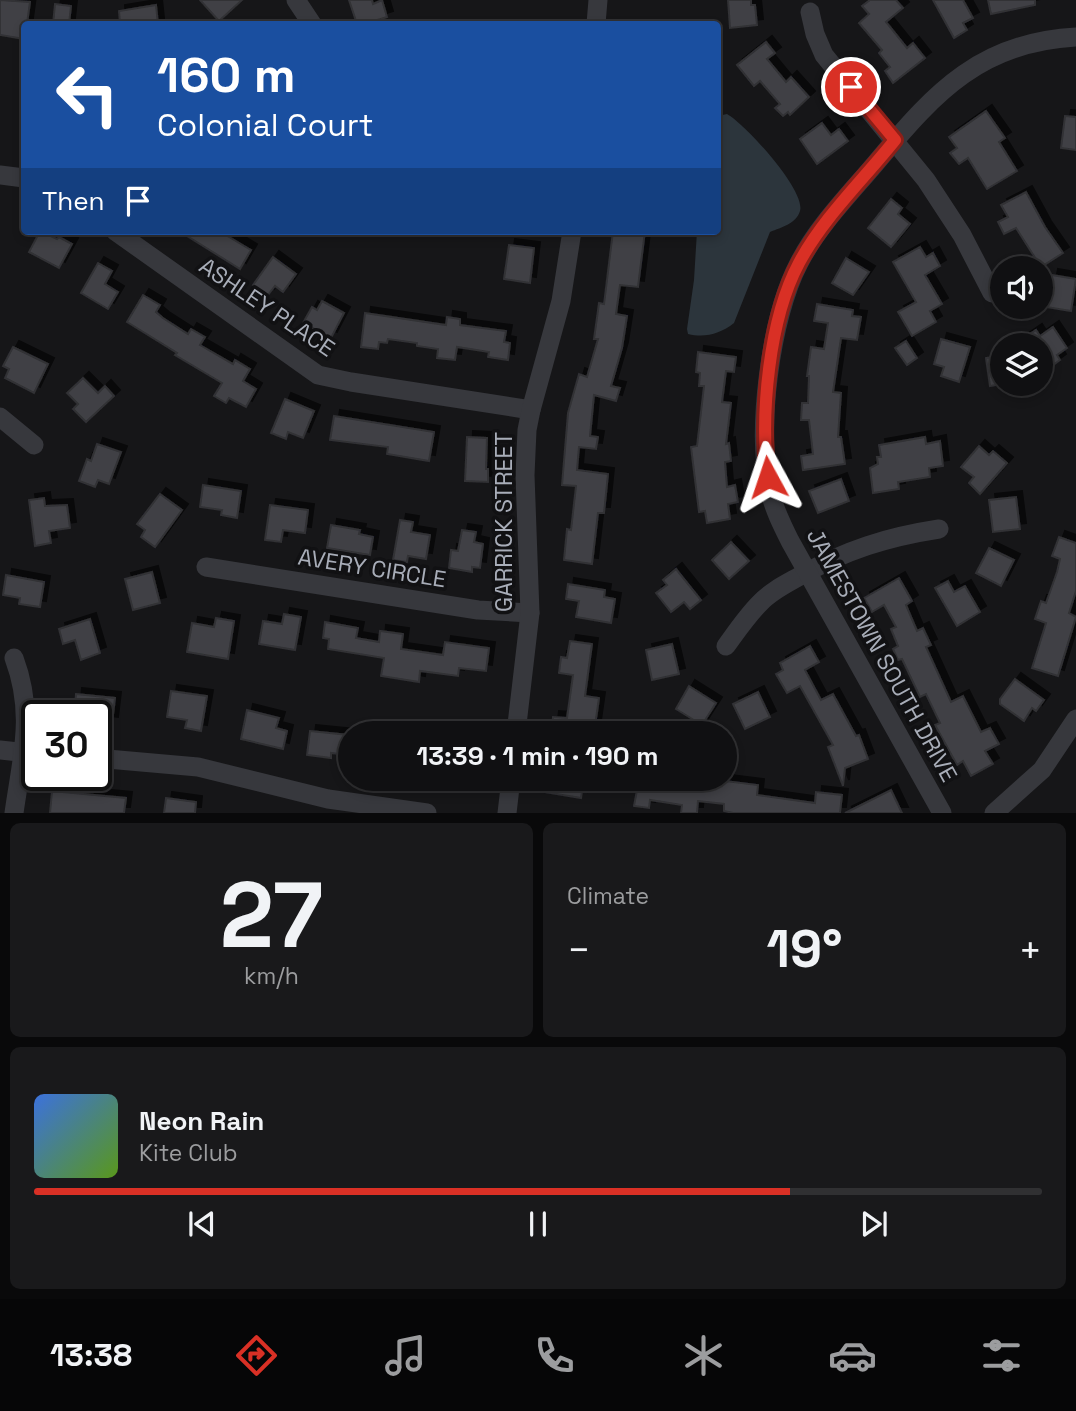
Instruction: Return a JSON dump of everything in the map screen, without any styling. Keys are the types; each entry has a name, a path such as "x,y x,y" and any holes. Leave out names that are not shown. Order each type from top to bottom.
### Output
{"street":[{"path":"296,0 310,21"},
{"path":"596,21 598,0"},
{"path":"810,12 814,34 824,55 895,140 939,199 962,235 990,289"},
{"name":"JAMESTOWN SOUTH DRIVE","path":"942,813 807,572 775,508 766,466 766,405 778,321 790,282 812,241 935,96 975,66 1031,44 1076,37"},
{"path":"0,175 21,178"},
{"name":"ASHLEY PLACE","path":"121,235 318,375 531,411"},
{"name":"GARRICK STREET","path":"517,721 530,613 525,462 531,411 561,302 571,235"},
{"path":"0,416 34,445"},
{"path":"726,646 759,603 807,572 881,540 939,529"},
{"name":"AVERY CIRCLE","path":"206,567 478,610 530,613"},
{"path":"14,658 26,700"},
{"path":"994,813 1042,770 1076,719"},
{"path":"0,750 21,753"},
{"path":"112,759 198,767 232,773 305,794 427,813"},
{"path":"14,813 21,787"},
{"path":"507,813 510,791"}],"shaded area":[{"path":"727,114 736,120 772,158 794,188 800,211 792,222 770,232 734,323 723,330 700,336 688,334 687,329 697,235 721,235 721,115"}],"building":[{"path":"0,0 30,2 27,21 21,21 21,38 0,35"},
{"path":"200,0 242,0 219,21"},
{"path":"349,0 372,0 373,4 382,0 387,17 374,21 356,21"},
{"path":"728,0 751,0 751,5 755,5 757,25 730,28"},
{"path":"870,0 896,0 903,8 886,22 907,48 913,43 925,58 893,83 885,71 890,67 879,53 882,50 859,23 869,14 862,6"},
{"path":"933,0 963,0 973,18 963,23 967,30 954,38"},
{"path":"988,0 1035,0 1035,5 991,14"},
{"path":"55,4 71,6 69,21 53,21"},
{"path":"156,5 158,21 120,21 119,11"},
{"path":"766,42 775,53 767,59 786,82 791,77 809,97 790,115 788,112 783,116 775,108 780,104 760,81 754,86 737,65"},
{"path":"986,111 1005,138 999,142 1017,171 987,189 968,158 959,164 950,153 957,148 949,137"},
{"path":"1065,116 1076,117 1076,150 1061,148"},
{"path":"822,123 831,135 839,129 848,141 817,164 800,139"},
{"path":"1026,192 1063,253 1053,259 1053,256 1034,256 1016,228 1004,234 998,222 1008,217 1001,205"},
{"path":"891,199 902,208 898,214 910,224 891,247 868,228"},
{"path":"38,235 48,235 57,239 59,237 72,244 59,268 29,252"},
{"path":"185,235 226,235 251,250 240,269"},
{"path":"613,235 644,235 638,287 620,285 616,314 627,316 622,348 611,386 620,388 616,401 594,395 590,436 598,437 596,449 579,447 577,470 608,474 604,513 598,513 592,564 564,560 567,529 571,530 576,486 562,485 568,413 579,374 587,377 598,339 594,339 599,303 604,304"},
{"path":"509,245 534,248 530,283 504,279"},
{"path":"920,247 926,257 933,253 940,266 925,275 942,304 930,311 936,322 912,336 898,312 916,302 893,262"},
{"path":"273,257 296,274 283,292 275,286 268,295 253,285"},
{"path":"846,258 869,272 853,295 832,283"},
{"path":"98,263 112,271 105,284 118,292 108,309 81,293"},
{"path":"1053,275 1076,279 1071,311 1053,308"},
{"path":"143,295 160,305 156,312 163,318 188,334 191,329 205,337 200,345 233,364 235,360 250,369 243,381 256,389 246,407 229,398 226,403 214,396 222,383 127,322"},
{"path":"322,301 344,313 331,338 303,323 312,307 317,310"},
{"path":"817,304 853,310 852,316 861,317 857,340 841,338 833,392 841,393 838,437 841,437 845,464 803,470 801,456 813,454 809,420 801,420 802,403 808,403 807,376 811,347 824,349 828,323 814,321"},
{"path":"365,313 446,325 447,317 460,319 460,325 506,331 504,342 510,343 508,360 488,357 489,352 457,347 455,360 437,358 438,349 388,339 387,343 379,342 378,349 361,347"},
{"path":"1053,327 1067,348 1057,355 1060,360 1053,365 1053,333 1044,333"},
{"path":"941,339 970,347 959,382 941,376 944,367 934,364"},
{"path":"906,341 917,358 907,365 895,348"},
{"path":"13,347 48,364 34,393 5,378 9,369 3,366"},
{"path":"698,352 736,357 734,372 726,371 722,402 731,403 726,444 729,443 731,461 725,462 727,487 735,485 738,502 728,504 730,519 707,523 705,511 699,512 691,447 697,446 704,386 699,386 700,373 696,372"},
{"path":"990,357 990,386 986,358"},
{"path":"83,378 98,393 105,386 114,396 86,422 73,409 78,404 67,393"},
{"path":"285,399 314,411 303,438 288,432 286,439 271,433"},
{"path":"334,416 434,432 429,461 387,454 388,447 330,440"},
{"path":"467,437 487,438 488,482 465,481"},
{"path":"925,437 926,444 940,441 943,466 929,468 930,477 898,482 899,489 873,493 870,468 878,464 877,457 881,457 879,445"},
{"path":"97,444 121,452 109,484 98,480 95,487 79,481 87,459 91,461"},
{"path":"979,446 989,455 993,451 1007,463 980,494 969,483 974,477 961,467"},
{"path":"841,479 849,501 818,513 809,491"},
{"path":"203,485 241,491 237,518 221,515 222,510 200,507"},
{"path":"160,494 182,510 155,547 141,537 145,530 137,524"},
{"path":"1016,497 1020,529 993,532 989,500"},
{"path":"44,498 45,506 67,505 70,528 49,531 51,543 35,546 29,500"},
{"path":"270,505 308,510 305,533 283,530 281,542 265,540"},
{"path":"400,520 413,522 411,532 430,535 426,559 408,556 407,562 393,560"},
{"path":"331,525 360,530 359,534 373,537 370,555 327,548"},
{"path":"462,530 476,532 474,542 483,544 480,568 472,567 472,572 449,568 451,550 458,551"},
{"path":"1059,537 1076,543 1076,591 1069,613 1076,617 1058,676 1032,668 1046,623 1035,619 1041,601 1046,603 1057,572 1060,559 1052,556"},
{"path":"731,542 749,561 729,579 712,560"},
{"path":"989,548 1014,560 1001,586 976,573"},
{"path":"676,569 701,600 690,609 684,602 671,612 656,593 667,585 663,580"},
{"path":"152,572 160,603 133,610 125,579"},
{"path":"6,575 44,582 40,607 19,604 20,598 3,595"},
{"path":"899,578 912,601 906,605 917,631 923,628 931,645 926,647 951,702 963,696 981,732 990,728 999,744 985,751 993,764 971,776 963,761 957,765 935,725 940,723 926,694 920,697 902,659 898,660 893,649 898,646 891,629 896,627 884,605 872,612 864,598"},
{"path":"948,581 954,592 965,586 980,612 957,626 935,588"},
{"path":"568,584 605,590 604,597 615,599 611,623 576,617 579,601 566,599"},
{"path":"284,614 301,617 295,650 259,644 263,621 282,624"},
{"path":"216,618 234,621 228,659 187,652 192,623 214,627"},
{"path":"90,619 100,653 81,660 75,640 63,644 59,629"},
{"path":"325,622 358,628 356,638 379,642 380,631 403,634 401,649 443,655 445,642 489,648 486,671 459,668 458,676 420,671 419,682 381,676 384,658 328,649 329,639 323,638"},
{"path":"570,641 592,644 585,696 599,698 596,721 552,721 553,717 567,718 573,675 559,673 561,657 567,658"},
{"path":"672,644 679,674 652,680 646,650"},
{"path":"810,646 819,662 805,670 821,700 833,694 856,736 859,735 868,759 845,768 843,786 828,747 833,745 800,686 787,693 776,674 783,670 780,663"},
{"path":"1015,679 1044,700 1036,711 1032,708 1024,721 1000,704 1000,699"},
{"path":"689,686 716,703 705,721 696,721 676,709"},
{"path":"171,691 207,696 201,731 185,728 187,720 167,717"},
{"path":"758,692 770,717 745,729 733,704"},
{"path":"76,694 115,698 112,723 112,700 75,700"},
{"path":"247,710 279,718 276,728 287,731 283,749 241,739"},
{"path":"310,731 338,734 338,754 331,753 331,758 307,755"},
{"path":"737,782 758,785 757,795 815,803 816,792 842,795 840,813 733,813 724,811 724,804 698,801 697,813 681,813 682,805 650,800 649,808 634,806 637,791 737,791"},
{"path":"891,790 902,813 845,813"},
{"path":"52,791 126,798 124,813 50,813"},
{"path":"544,791 582,791 581,798"},
{"path":"166,798 196,802 195,813 164,813"}],"route":[{"path":"768,477 764,430 766,405 778,321 790,282 812,241 895,140 851,87"}]}
